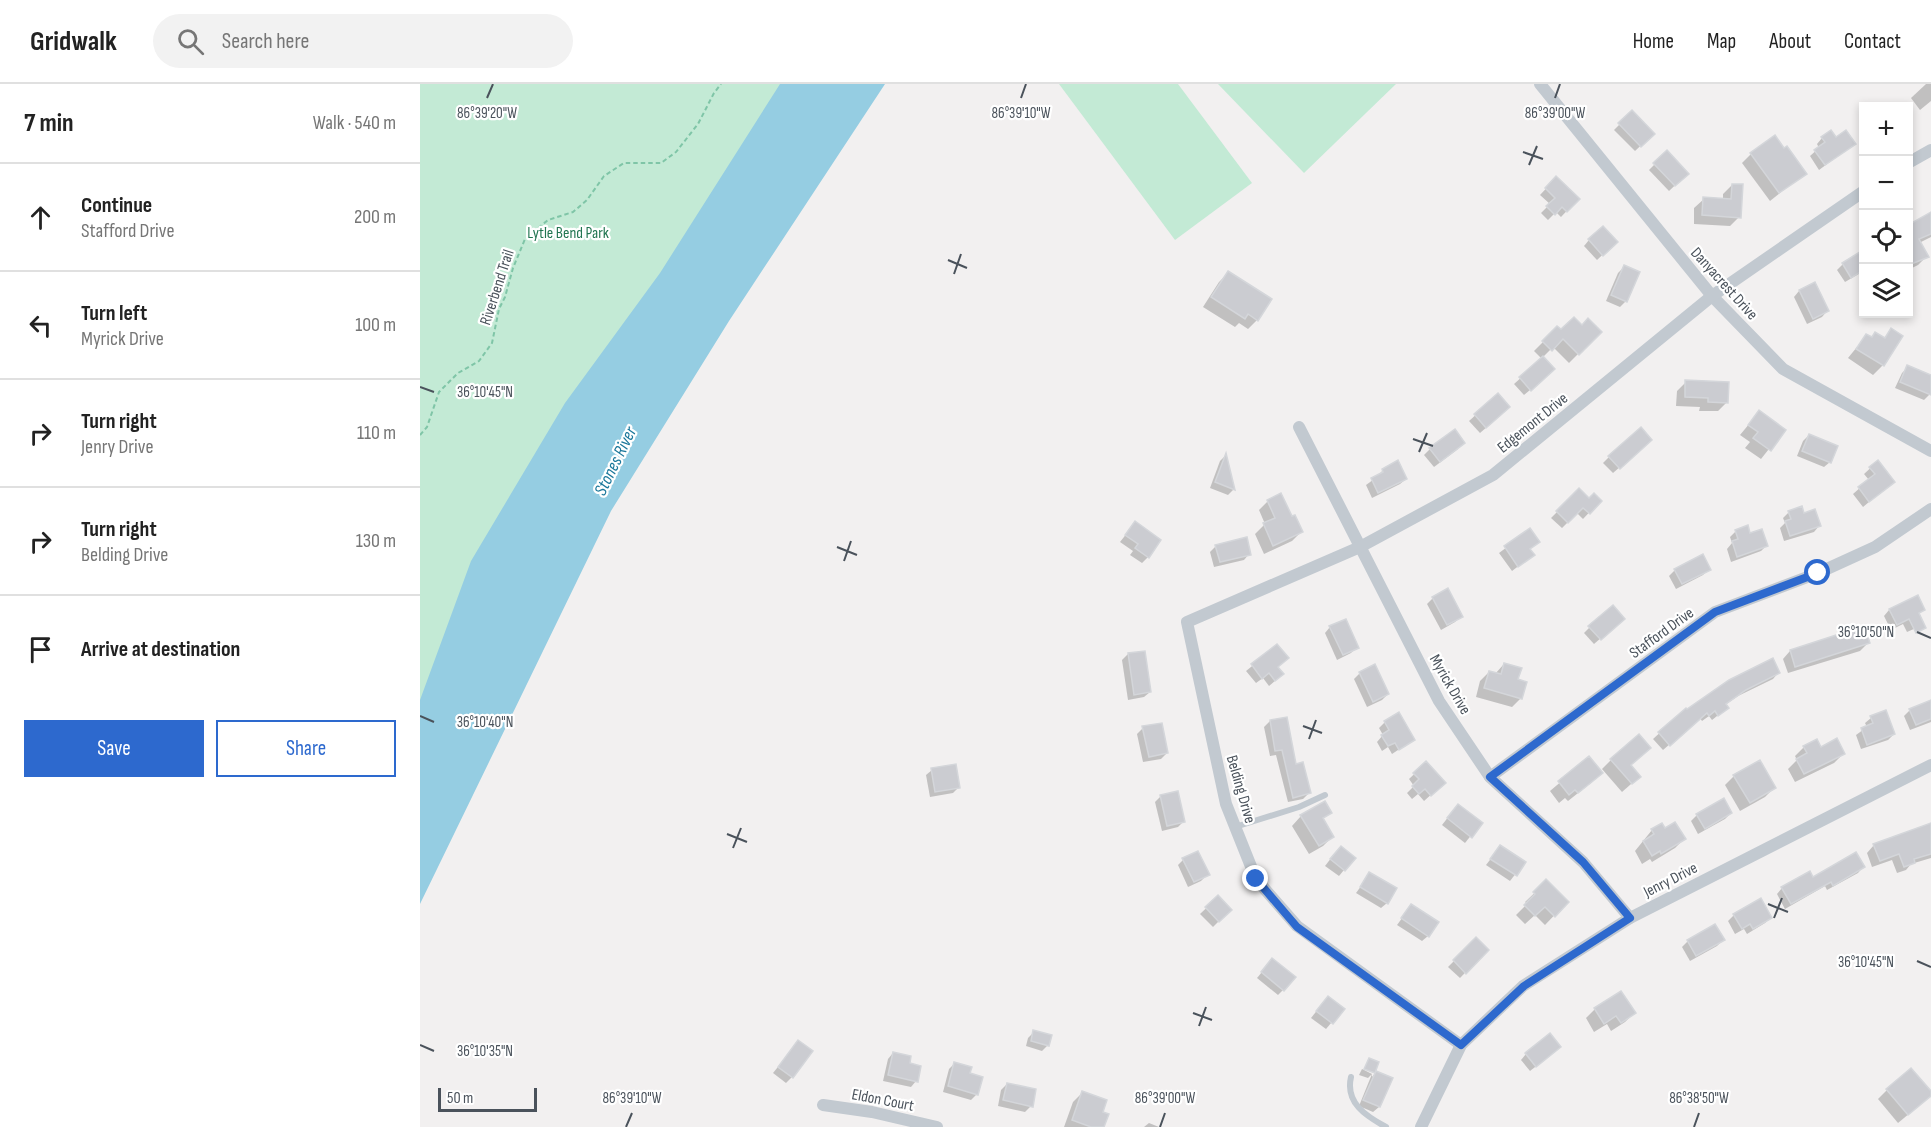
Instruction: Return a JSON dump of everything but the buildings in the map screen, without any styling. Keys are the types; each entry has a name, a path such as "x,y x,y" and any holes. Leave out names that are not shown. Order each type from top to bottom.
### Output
{"street":[{"name":"Danyacrest Drive","path":"1540,84 1712,296 1782,369 1931,451"},
{"path":"1913,160 1931,150"},
{"name":"Edgemont Drive","path":"1187,622 1360,547 1493,475 1712,296 1859,194"},
{"name":"Myrick Drive","path":"1299,427 1439,701 1490,777 1583,862 1630,918"},
{"name":"Stafford Drive","path":"1490,777 1715,612 1818,573 1875,547 1931,509"},
{"name":"Belding Drive","path":"1187,622 1226,804 1256,879 1297,927 1461,1045"},
{"name":"Jenry Drive","path":"1421,1127 1461,1045 1524,986 1630,918 1931,765"},
{"name":"Eldon Court","path":"823,1105 872,1112 937,1127"}],"lane":[{"path":"1235,827 1299,807 1325,795"},
{"path":"1351,1077 1348,1088 1353,1100 1365,1115 1386,1127"}],"path":[{"name":"Riverbend Trail","path":"420,435 427,428 440,392 458,373 479,361 492,343 499,309 525,239 548,220 573,212 587,200 604,176 624,163 661,163 676,152 698,124 721,84"}],"green space":[{"name":"Lytle Bend Park","path":"420,84 843,84 420,857"},
{"path":"1059,84 1178,84 1252,183 1175,240"},
{"path":"1218,84 1396,84 1304,173"}],"water":[{"name":"Stones River","path":"780,84 885,84 729,321 611,511 420,904 420,700 471,561 565,403 660,273"}],"route":[{"path":"1256,879 1297,927 1461,1045 1524,986 1630,918 1583,862 1490,777 1715,612 1818,573"}]}
